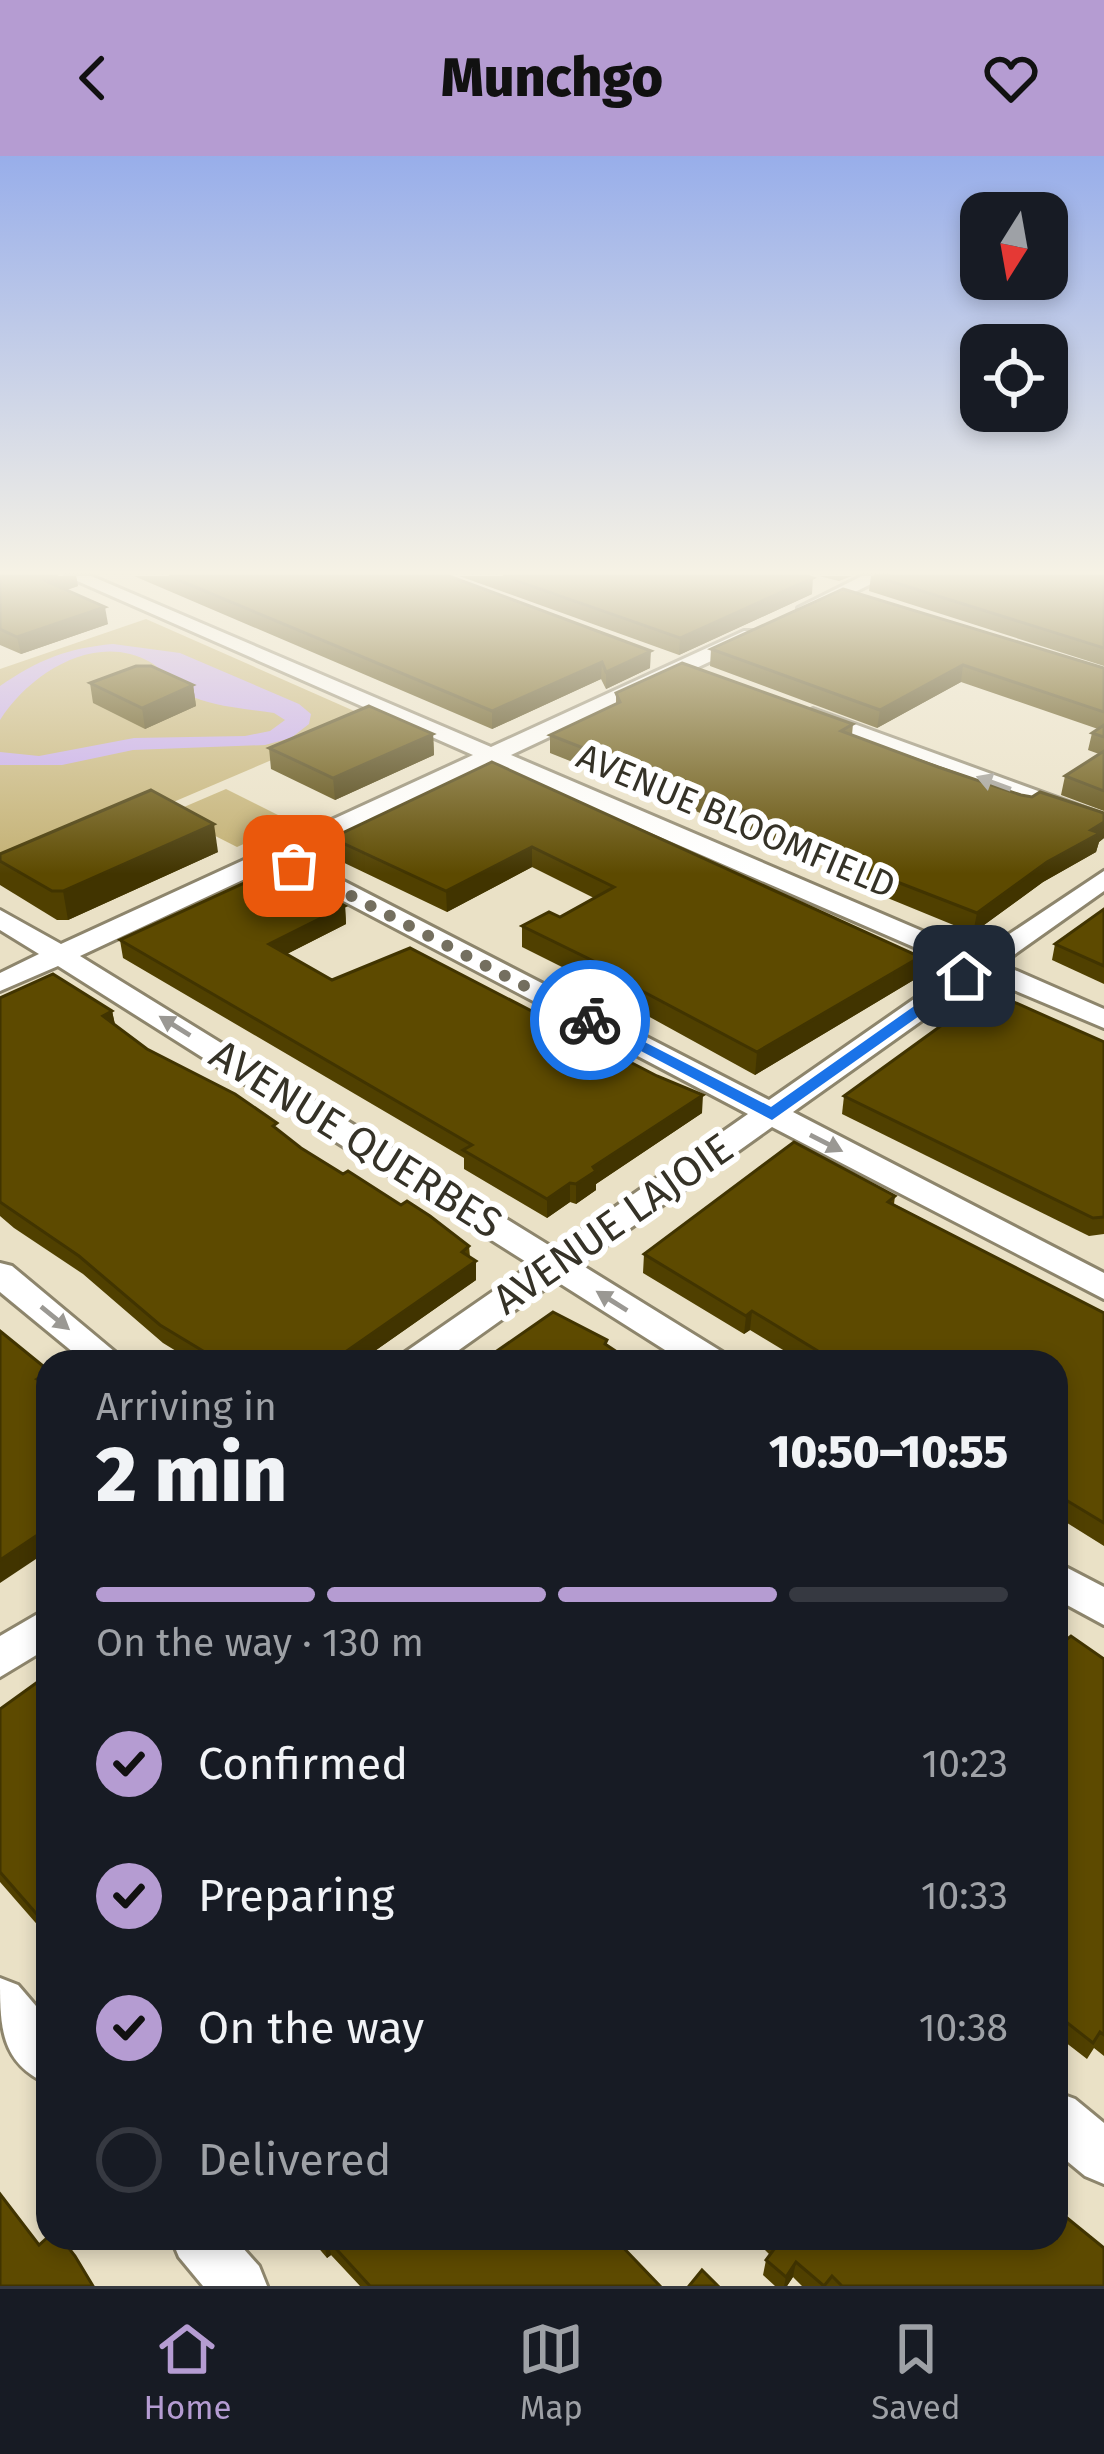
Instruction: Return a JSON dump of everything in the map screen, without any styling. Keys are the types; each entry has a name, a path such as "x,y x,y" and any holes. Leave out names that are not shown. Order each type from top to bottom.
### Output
{"street":[{"name":"AVENUE BLOOMFIELD","path":"308,675 1104,1019"},
{"path":"0,983 665,675"},
{"path":"700,675 711,680"},
{"path":"786,706 1104,824"},
{"path":"276,856 1104,1287"},
{"name":"AVENUE LAJOIE","path":"434,1350 1104,879"},
{"name":"AVENUE QUERBES","path":"0,918 692,1350"},
{"path":"0,1274 94,1350"},
{"path":"1068,1584 1104,1607"},
{"path":"0,1659 36,1634"},
{"path":"0,2002 36,2045"},
{"path":"1068,2128 1104,2156"},
{"path":"208,2250 238,2286"}],"shaded area":[{"path":"0,675 274,675 370,718 0,876"},
{"path":"17,675 43,675 0,720 0,686"},
{"path":"166,675 232,675 299,704 311,714 309,724 291,738 265,745 133,750 62,765 0,765 0,752 39,756 134,738 245,736 270,731 285,720 274,713 222,705 181,690"},
{"path":"226,789 292,822 237,847 170,813"}],"building":[{"path":"111,675 172,675 193,685 142,708 90,683"},
{"path":"407,675 572,675 492,711"},
{"path":"655,675 717,675 853,724 841,731 938,767 1021,795 1032,797 1040,792 1104,813 1104,822 1091,830 1100,833 1047,862 977,913 833,852 838,849 550,735 620,702 616,693"},
{"path":"784,675 944,675 880,710"},
{"path":"994,675 1104,675 1104,712"},
{"path":"369,706 433,734 333,778 269,748"},
{"path":"1104,751 1104,791 1065,776"},
{"path":"492,762 920,957 757,1052 627,983 632,980 522,926 549,912 560,917 614,887 532,847 446,891 332,838"},
{"path":"151,790 214,824 63,891 52,891 0,861 0,854"},
{"path":"277,868 345,906 269,944 332,980 410,948 657,1076 703,1095 593,1167 596,1171 547,1199 463,1150 472,1145 120,940"},
{"path":"1104,909 1104,966 1055,944"},
{"path":"53,974 112,1011 103,1016 147,1049 235,1094 277,1123 273,1126 301,1148 401,1205 407,1201 430,1216 469,1246 462,1252 476,1261 348,1350 201,1350 160,1325 79,1256 0,1202 0,998"},
{"path":"989,991 1104,1042 1104,1217 1093,1218 844,1096"},
{"path":"794,1142 895,1196 888,1202 1104,1313 1104,1523 1068,1501 1068,1350 816,1350 752,1311 746,1316 644,1254"},
{"path":"553,1312 607,1340 605,1344 614,1350 498,1350"},
{"path":"0,1331 36,1360 36,1536 0,1560"},
{"path":"1071,1636 1104,1659 1104,2035 1100,2032 1093,2043 1068,2023"},
{"path":"36,1683 36,1913 0,1872 0,1709"},
{"path":"0,2194 36,2241 36,2250 70,2250 93,2286 0,2286"},
{"path":"1068,2219 1104,2248 1104,2286 842,2286 832,2276 824,2286 796,2262 786,2277 766,2260 774,2250 1068,2250"},
{"path":"337,2250 626,2250 660,2286 370,2286"},
{"path":"702,2270 718,2286 689,2286"}],"way so far":[{"path":"294,866 590,1020"}],"route":[{"path":"590,1020 772,1114 964,976"}]}
